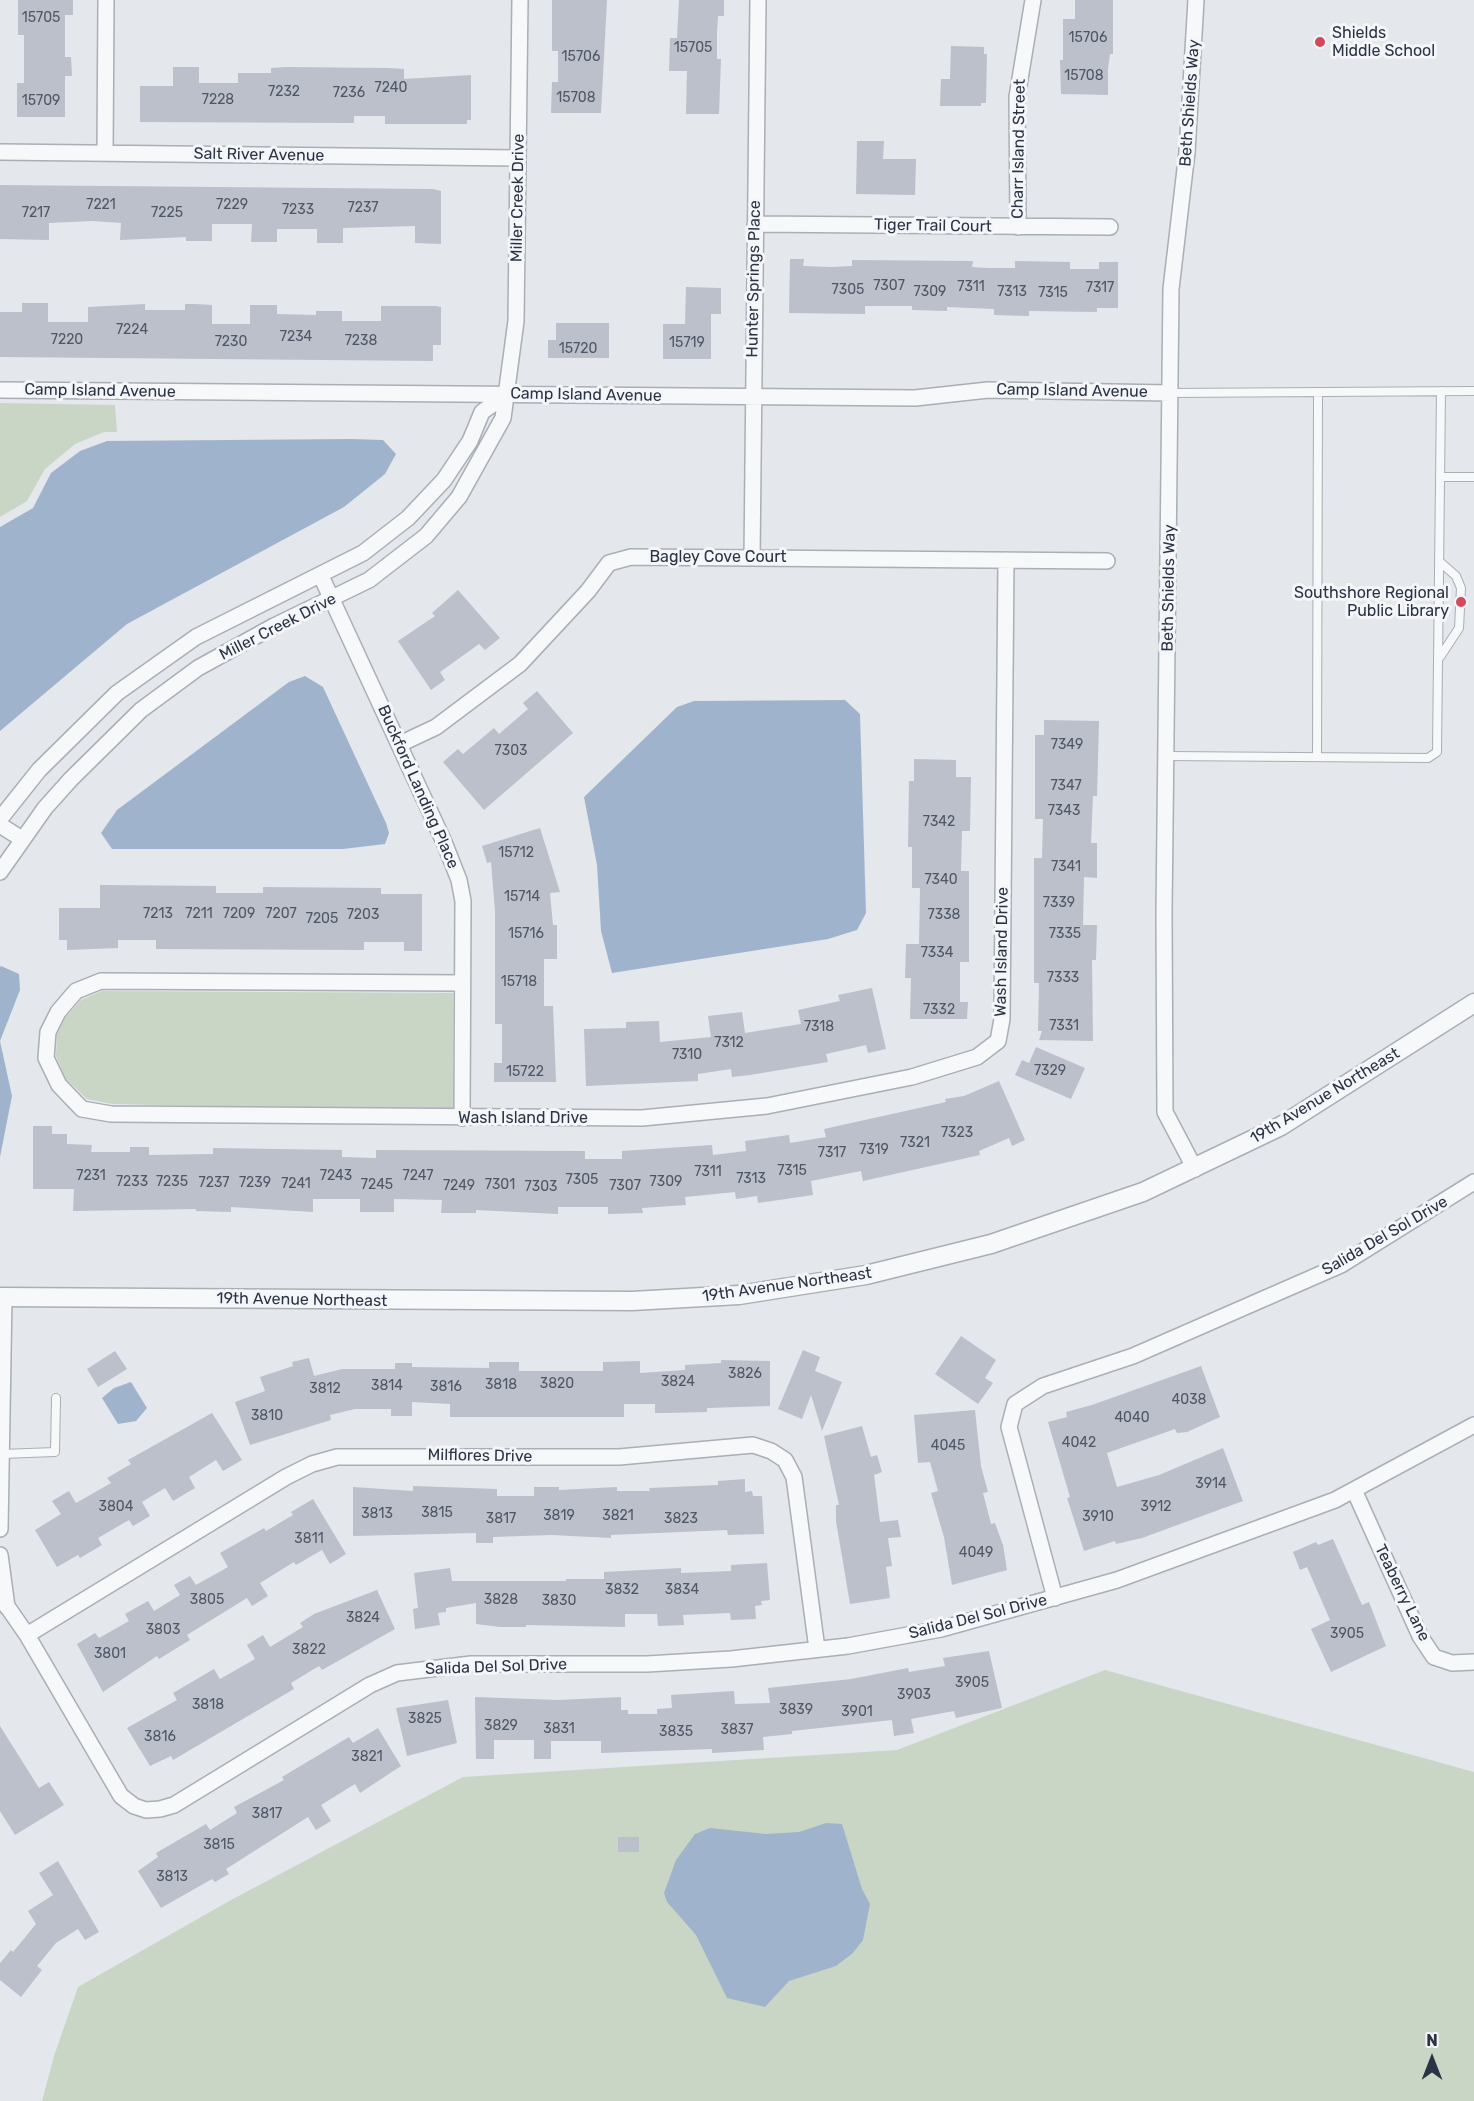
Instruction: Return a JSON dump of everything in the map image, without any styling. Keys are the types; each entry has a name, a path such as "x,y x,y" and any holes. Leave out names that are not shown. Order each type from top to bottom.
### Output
{"street":[{"path":"105,153 106,0"},
{"name":"Miller Creek Drive","path":"0,872 71,778 141,710 208,663 274,626 333,600 369,580 426,536 459,497 503,418 516,321 520,0"},
{"name":"Hunter Springs Place","path":"752,558 758,0"},
{"name":"Charr Island Street","path":"1018,227 1017,97 1033,0"},
{"name":"Beth Shields Way","path":"1195,1169 1165,1113 1164,914 1172,393 1171,289 1187,152 1196,0"},
{"name":"Salt River Avenue","path":"0,152 518,158"},
{"name":"Tiger Trail Court","path":"755,224 1110,227"},
{"name":"Camp Island Avenue","path":"0,390 915,398 988,390 1172,393"},
{"name":"Miller Creek Drive","path":"0,819 39,770 117,693 196,637 363,553 408,518 444,480 470,441 482,412 506,394"},
{"name":"Bagley Cove Court","path":"400,744 436,727 520,664 588,591 609,563 631,557 1107,561"},
{"name":"Wash Island Drive","path":"462,983 101,981 76,991 58,1012 48,1032 46,1058 59,1085 82,1109 111,1114 642,1118 767,1106 912,1077 977,1057 998,1041 1002,1018 1006,560"},
{"name":"Buckford Landing Place","path":"321,576 400,744 459,880 463,901 462,1118"},
{"path":"0,825 22,840"},
{"name":"19th Avenue Northeast","path":"2,1297 581,1302 739,1295 925,1263 1089,1213 1195,1169 1281,1126 1474,1003"},
{"name":"Salida Del Sol Drive","path":"1055,1598 1009,1426 1015,1404 1043,1386 1133,1356 1341,1265 1474,1182"},
{"path":"0,1529 2,1297"},
{"name":"Salida Del Sol Drive","path":"0,1555 4,1602 27,1635 122,1796 134,1806 146,1810 174,1805 370,1685 397,1673 471,1664 689,1662 818,1649 941,1629 1128,1576 1335,1500 1474,1425"},
{"name":"Milflores Drive","path":"27,1635 286,1476 329,1459 357,1455 619,1457 753,1445 771,1451 785,1460 794,1477 818,1649"},
{"name":"Teaberry Lane","path":"1354,1490 1420,1636 1434,1657 1452,1663 1474,1662"}],"lane":[{"path":"1167,756 1428,758 1437,752 1441,391"},
{"path":"1172,393 1474,391"},
{"path":"1317,757 1318,392"},
{"path":"1440,477 1474,477"},
{"path":"1439,658 1459,628 1461,588 1456,576 1440,562"},
{"path":"1,1454 55,1452 56,1398"}],"green space":[{"path":"0,403 115,405 117,432 104,432 75,444 45,469 27,501 0,517"},
{"path":"102,991 453,993 453,1108 112,1104 87,1099 66,1079 56,1056 57,1035 65,1018 81,1000"},
{"path":"1105,1670 1474,1772 1474,2101 42,2101 54,2056 78,1987 231,1900 463,1777 897,1750"}],"water":[{"path":"383,440 396,454 385,474 344,507 127,624 0,731 0,527 33,508 51,473 80,451 107,441"},
{"path":"305,676 323,687 386,823 389,833 385,844 343,849 112,849 101,833 117,810 289,682"},
{"path":"845,700 860,714 866,913 857,930 828,939 612,973 601,931 597,865 584,797 677,707 694,701"},
{"path":"1,966 19,974 20,990 0,1041"},
{"path":"0,1041 12,1096 0,1157"},
{"path":"131,1382 147,1408 136,1421 118,1424 102,1398 114,1388"},
{"path":"826,1823 842,1824 862,1889 870,1904 863,1940 853,1953 836,1966 789,1981 765,2007 727,1998 696,1935 667,1902 664,1893 676,1860 695,1834 710,1828 766,1834 799,1832"}],"building":[{"path":"18,0 73,0 73,15 65,15 65,57 71,57 72,76 65,76 65,117 17,117 17,83 24,83 24,35 18,35"},
{"path":"552,0 607,0 601,113 551,113 552,82 558,82 558,51 552,51"},
{"path":"679,0 724,0 724,16 718,16 717,32 717,59 721,59 719,114 686,114 687,71 669,71 670,38 677,38"},
{"path":"1075,0 1113,0 1113,54 1110,54 1108,69 1108,95 1061,94 1060,60 1063,60 1063,19 1075,19"},
{"path":"951,46 984,47 984,54 987,54 986,103 981,103 981,106 940,106 941,79 950,79"},
{"path":"173,67 199,67 199,83 238,83 238,73 271,73 271,68 286,67 404,69 404,79 471,75 471,120 467,120 467,124 385,124 385,116 354,116 354,123 140,122 140,86 173,86"},
{"path":"857,141 884,141 883,159 916,159 915,195 856,194"},
{"path":"0,185 433,189 441,191 441,244 415,243 415,226 343,228 343,243 317,243 317,229 277,229 277,242 251,242 252,224 212,224 212,241 186,241 186,237 120,240 121,223 92,221 49,223 49,240 0,239"},
{"path":"790,259 804,259 803,266 831,267 852,266 852,260 973,261 972,267 1015,268 1015,261 1070,262 1070,269 1099,269 1099,262 1118,262 1118,308 1097,308 1097,312 1029,311 1029,316 994,315 994,309 947,307 947,311 912,310 912,306 865,306 865,314 789,313"},
{"path":"686,287 721,288 721,314 711,314 711,359 663,359 663,324 685,324"},
{"path":"22,303 48,303 48,322 88,322 88,307 145,304 145,310 185,310 185,304 212,305 212,324 250,324 250,305 277,305 277,314 316,315 316,311 342,311 342,321 381,321 381,306 436,306 441,307 441,345 433,345 433,361 0,357 0,312 22,312"},
{"path":"556,323 609,323 609,358 548,358 548,340 556,340"},
{"path":"458,590 500,638 485,650 479,644 440,672 445,680 431,690 398,641 435,616 432,613"},
{"path":"537,691 573,733 484,810 443,762 458,749 463,754 494,728 499,734 528,709 523,703"},
{"path":"1044,720 1099,721 1097,796 1093,796 1091,843 1097,843 1097,878 1084,877 1083,925 1097,925 1096,960 1092,960 1093,1041 1039,1040 1042,1031 1038,1031 1039,983 1034,983 1034,858 1042,858 1043,819 1035,819 1035,735 1044,735"},
{"path":"914,759 956,760 956,777 971,777 970,831 962,831 961,871 969,871 969,962 960,962 960,1002 968,1002 967,1019 910,1019 911,978 905,978 906,944 919,944 920,888 912,888 912,847 908,847 909,781 914,781"},
{"path":"540,828 560,892 550,893 553,925 557,925 557,959 544,959 544,1006 553,1006 556,1082 494,1082 494,1063 502,1063 502,1024 495,1024 495,911 491,862 487,863 482,846"},
{"path":"100,885 216,886 216,893 263,893 263,887 381,888 381,894 422,894 422,951 404,951 404,942 364,942 364,950 156,949 156,940 118,940 118,948 67,950 67,940 59,940 59,908 100,908"},
{"path":"872,988 886,1049 868,1053 866,1045 826,1054 828,1062 750,1075 732,1077 731,1069 698,1074 698,1081 586,1086 584,1029 626,1028 626,1022 659,1021 660,1042 711,1037 708,1016 742,1012 745,1033 801,1024 798,1010 840,1001 838,995"},
{"path":"1036,1047 1085,1068 1071,1099 1015,1075 1022,1060 1029,1063"},
{"path":"999,1081 1025,1140 1012,1146 1009,1138 979,1151 980,1155 863,1181 861,1171 811,1181 813,1195 758,1203 757,1196 736,1199 735,1192 685,1197 686,1205 642,1208 643,1213 608,1214 608,1207 558,1207 558,1214 476,1210 476,1213 441,1213 442,1200 394,1199 394,1212 360,1212 360,1199 313,1199 313,1212 231,1207 231,1212 196,1211 196,1209 73,1211 74,1189 33,1189 33,1126 52,1126 52,1134 67,1134 67,1144 92,1145 91,1152 130,1152 130,1147 149,1147 149,1155 213,1154 213,1148 342,1150 342,1157 376,1158 376,1150 585,1151 585,1159 622,1159 622,1151 712,1145 713,1155 746,1151 745,1141 789,1135 790,1143 826,1137 824,1129 946,1102 945,1099 964,1096"},
{"path":"961,1336 996,1360 985,1378 993,1383 978,1404 935,1374"},
{"path":"803,1350 820,1357 815,1371 842,1382 822,1431 811,1395 802,1419 778,1409"},
{"path":"115,1351 127,1369 98,1387 87,1369"},
{"path":"309,1358 314,1376 342,1369 395,1369 395,1363 412,1363 412,1367 489,1368 489,1362 519,1362 519,1371 603,1371 603,1362 640,1361 640,1373 685,1370 685,1365 721,1363 721,1360 770,1361 770,1406 707,1408 707,1412 655,1413 655,1404 624,1404 624,1417 450,1417 450,1404 412,1402 412,1416 391,1416 391,1409 355,1409 330,1415 331,1420 250,1445 235,1402 265,1391 260,1377 293,1366 292,1362"},
{"path":"1201,1366 1220,1417 1187,1432 1177,1433 1175,1429 1107,1453 1117,1487 1159,1475 1223,1448 1243,1501 1142,1538 1116,1544 1115,1541 1084,1551 1067,1498 1070,1497 1048,1422 1067,1417 1066,1412"},
{"path":"975,1410 981,1466 988,1492 983,1493 991,1524 995,1523 1003,1545 1007,1570 952,1585 944,1537 931,1493 938,1491 930,1462 918,1463 914,1415"},
{"path":"212,1413 242,1460 223,1471 216,1460 189,1477 195,1488 173,1501 165,1488 142,1502 150,1516 133,1526 129,1520 98,1538 102,1545 80,1558 78,1555 57,1567 35,1530 61,1514 52,1501 69,1491 76,1503 111,1483 107,1478 131,1464 128,1460"},
{"path":"862,1426 871,1457 877,1455 882,1472 874,1475 880,1522 898,1520 901,1537 888,1538 892,1566 886,1567 890,1598 850,1604 836,1521 836,1505 839,1505 824,1436"},
{"path":"745,1479 745,1492 752,1491 753,1496 762,1496 764,1534 728,1535 727,1530 611,1535 611,1538 552,1535 493,1537 493,1543 476,1543 476,1533 353,1536 353,1487 413,1491 413,1486 497,1489 497,1496 534,1496 534,1487 559,1487 559,1490 617,1487 617,1491 650,1491 649,1488 718,1485 718,1481"},
{"path":"313,1499 346,1554 330,1564 322,1550 296,1565 294,1562 260,1583 268,1596 252,1606 247,1598 187,1635 190,1640 159,1659 157,1656 103,1692 77,1644 95,1633 99,1638 129,1621 125,1614 148,1601 154,1611 180,1595 174,1585 190,1576 196,1585 228,1567 220,1553 264,1528 266,1531 293,1515 291,1512"},
{"path":"1333,1539 1362,1605 1369,1602 1386,1646 1331,1672 1311,1629 1330,1620 1307,1567 1300,1570 1293,1552 1316,1542 1318,1545"},
{"path":"767,1563 770,1600 761,1601 762,1605 755,1606 756,1619 731,1620 730,1613 683,1615 684,1625 658,1626 657,1614 625,1614 625,1627 526,1625 526,1627 501,1627 476,1624 476,1603 446,1608 446,1612 438,1613 440,1625 415,1629 413,1609 418,1608 414,1573 450,1568 452,1581 566,1581 566,1579 604,1579 604,1572 681,1568 681,1573 731,1571 731,1565"},
{"path":"377,1590 395,1629 322,1670 319,1666 291,1683 294,1689 173,1760 171,1756 150,1766 127,1728 177,1700 173,1693 214,1669 220,1679 255,1659 247,1645 263,1635 270,1647 303,1627 300,1623 314,1614"},
{"path":"989,1651 1002,1708 956,1718 954,1711 911,1719 914,1733 894,1736 892,1720 792,1731 792,1734 763,1737 764,1750 712,1753 712,1749 601,1753 601,1741 551,1741 551,1759 534,1759 534,1740 494,1740 494,1759 476,1759 475,1697 558,1700 621,1697 621,1710 628,1710 628,1714 657,1714 657,1709 672,1708 671,1695 734,1691 735,1704 770,1703 768,1688 851,1679 908,1668 909,1672 945,1666 943,1658"},
{"path":"448,1700 457,1743 407,1756 396,1708"},
{"path":"0,1726 39,1788 49,1782 64,1805 15,1835 0,1811"},
{"path":"378,1728 401,1766 360,1793 355,1784 321,1805 331,1821 316,1830 308,1817 226,1869 229,1874 215,1882 212,1879 161,1908 138,1871 158,1857 156,1853 206,1824 210,1830 237,1813 234,1807 284,1780 282,1777 349,1737 353,1743"},
{"path":"618,1837 639,1837 639,1852 618,1852"},
{"path":"58,1861 99,1932 85,1940 78,1929 56,1943 37,1966 42,1970 21,1997 0,1980 0,1963 11,1950 13,1952 36,1924 28,1911 53,1895 39,1873"}],"place":[{"name":"Shields Middle School","path":"1320,42"},
{"name":"Southshore Regional Public Library","path":"1461,602"}]}
